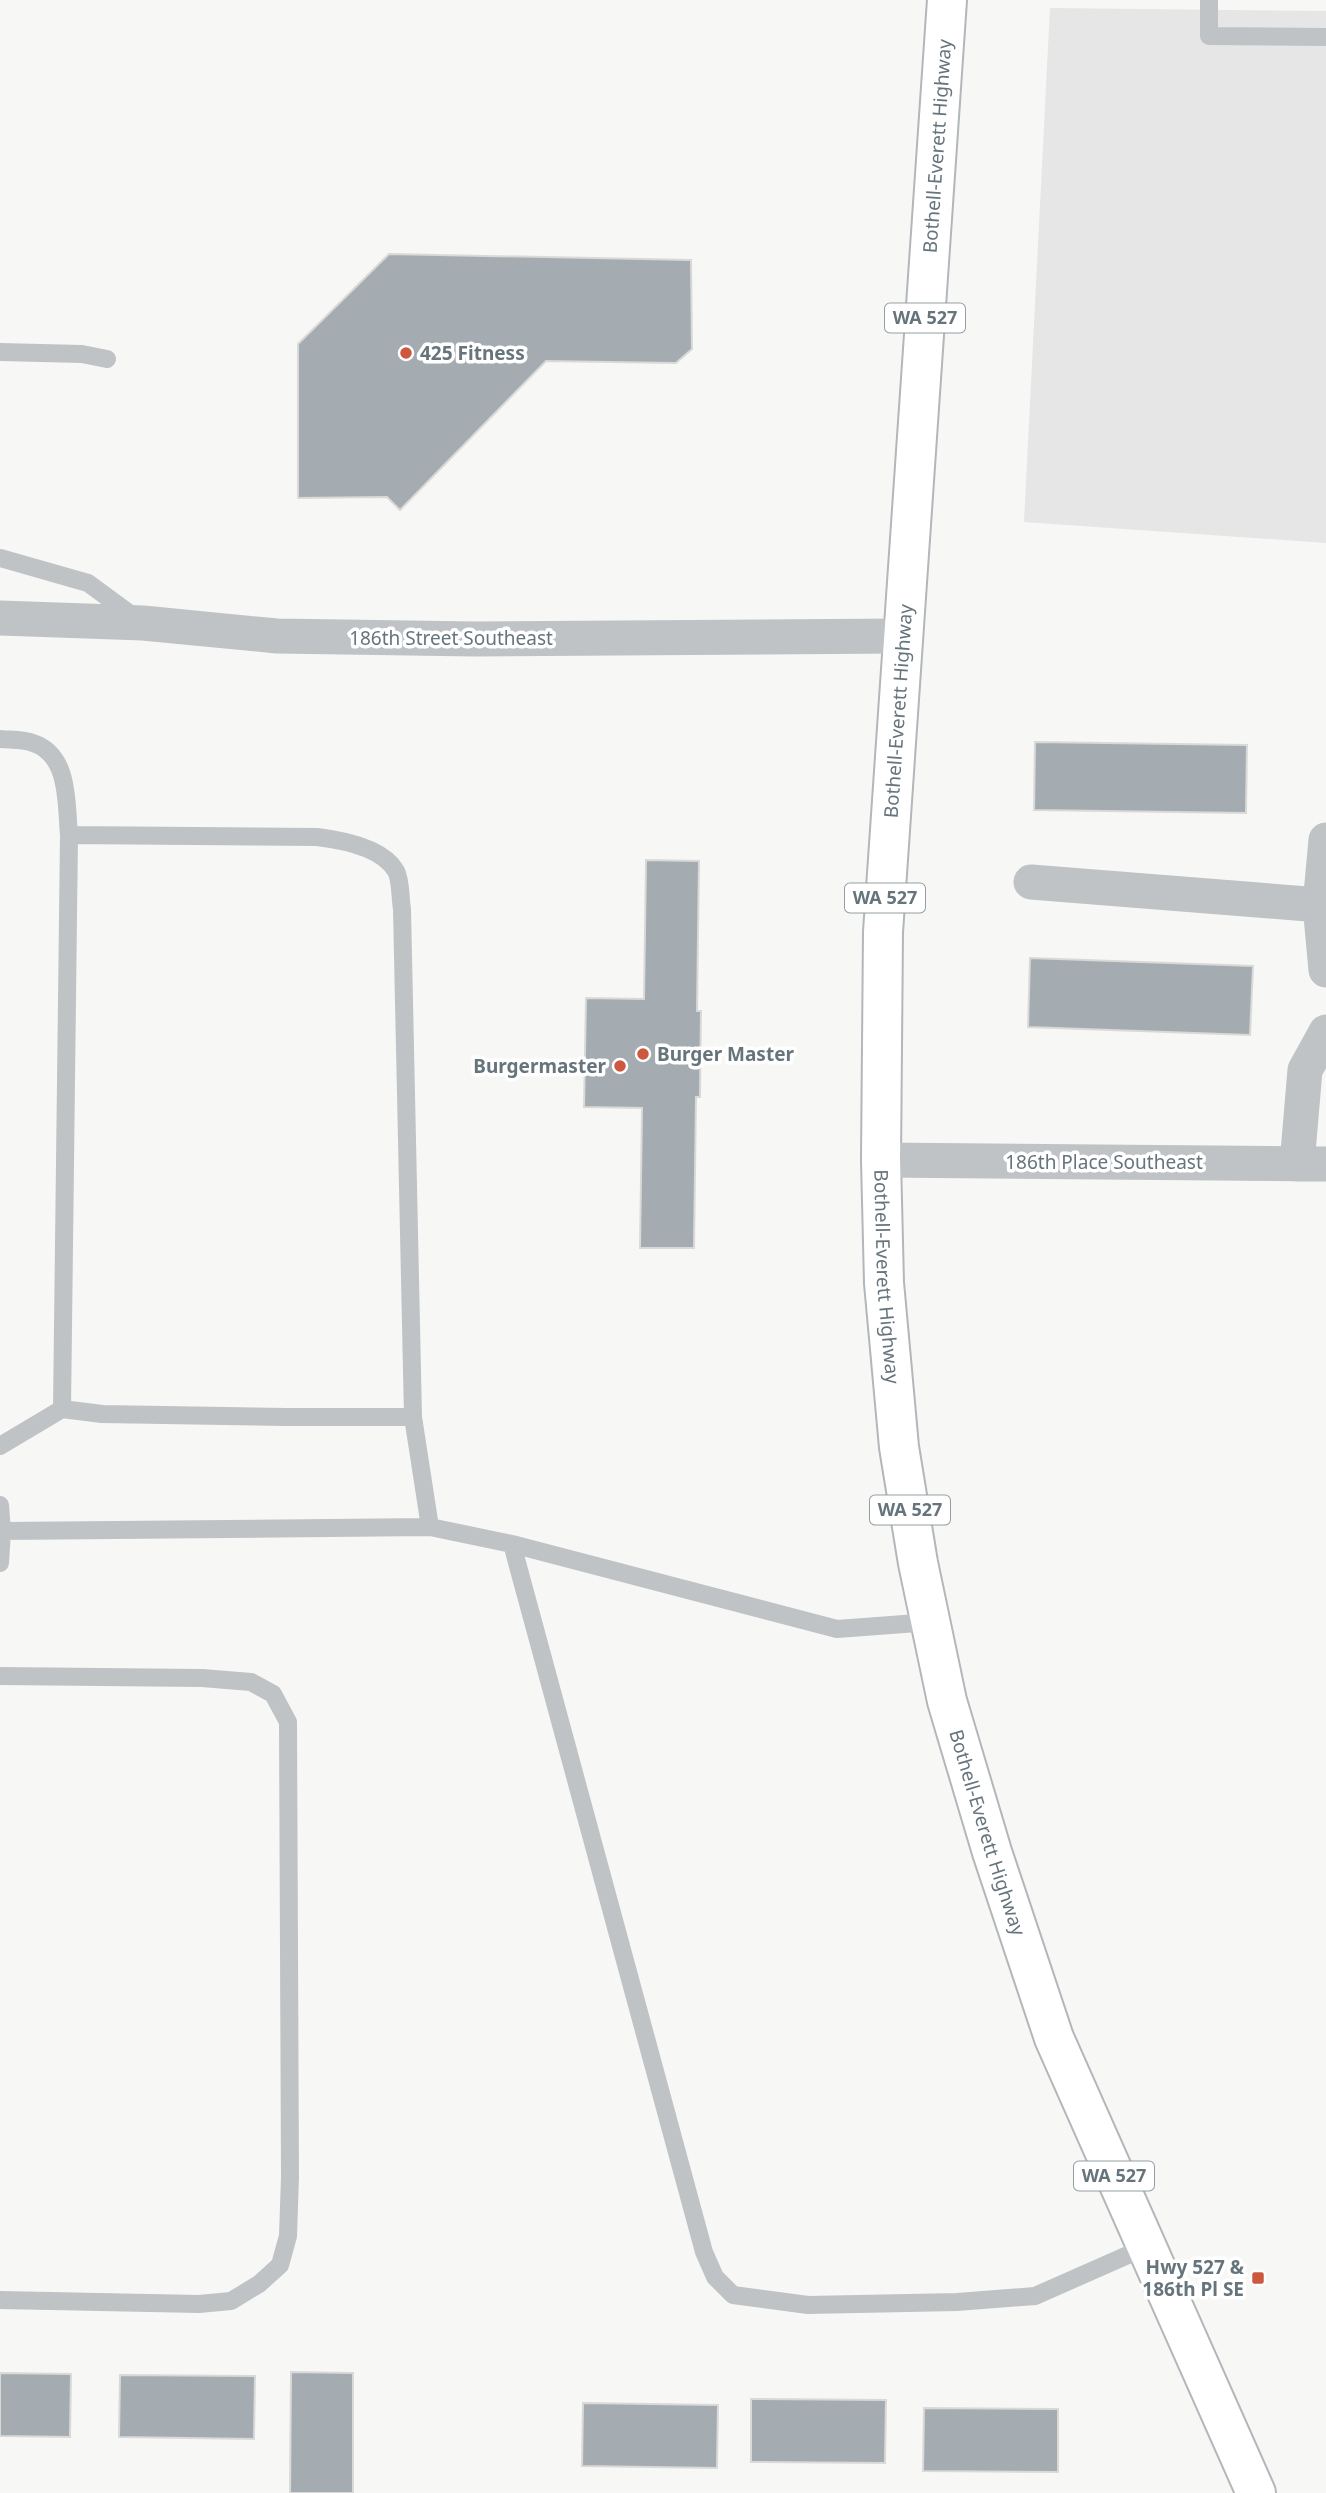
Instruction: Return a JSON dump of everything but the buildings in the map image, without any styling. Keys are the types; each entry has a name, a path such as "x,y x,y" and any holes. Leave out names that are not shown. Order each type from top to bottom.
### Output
{"main road":[{"name":"Bothell-Everett Highway","path":"947,0 883,932 881,1160 884,1283 899,1447 947,1701 992,1852 1054,2038 1256,2493"}],"street":[{"name":"186th Street Southeast","path":"0,618 143,623 277,636 475,639 902,636"},
{"path":"1326,841 1320,905 1326,970"},
{"path":"1031,882 1320,905"},
{"path":"1311,1164 1305,1070 1326,1032"},
{"name":"186th Place Southeast","path":"881,1160 1311,1164"}],"lane":[{"path":"1209,0 1209,36 1326,37"},
{"path":"0,352 82,354 107,359"},
{"path":"0,558 88,583 143,623"},
{"path":"0,739 34,743 55,759 63,773 69,835 62,1409"},
{"path":"69,835 317,837 343,840 375,851 396,871 402,909 413,1417 430,1527"},
{"path":"0,1446 62,1409 115,1414 413,1417"},
{"path":"0,1505 0,1563"},
{"path":"2,1531 430,1527 512,1544 837,1629 931,1622"},
{"path":"512,1544 704,2252 715,2277 733,2295 808,2305 957,2302 1035,2297 1146,2247"},
{"path":"0,1676 202,1678 251,1682 273,1694 288,1722 289,2177 288,2236 280,2265 259,2284 231,2301 199,2304 0,2300"}],"shaded area":[{"path":"1050,8 1326,11 1326,543 1024,522"}],"place":[{"name":"425 Fitness","path":"406,353"},
{"name":"Burger Master","path":"643,1054"},
{"name":"Burgermaster","path":"620,1066"},
{"name":"Hwy 527 & 186th Pl SE","path":"1258,2278"}]}
